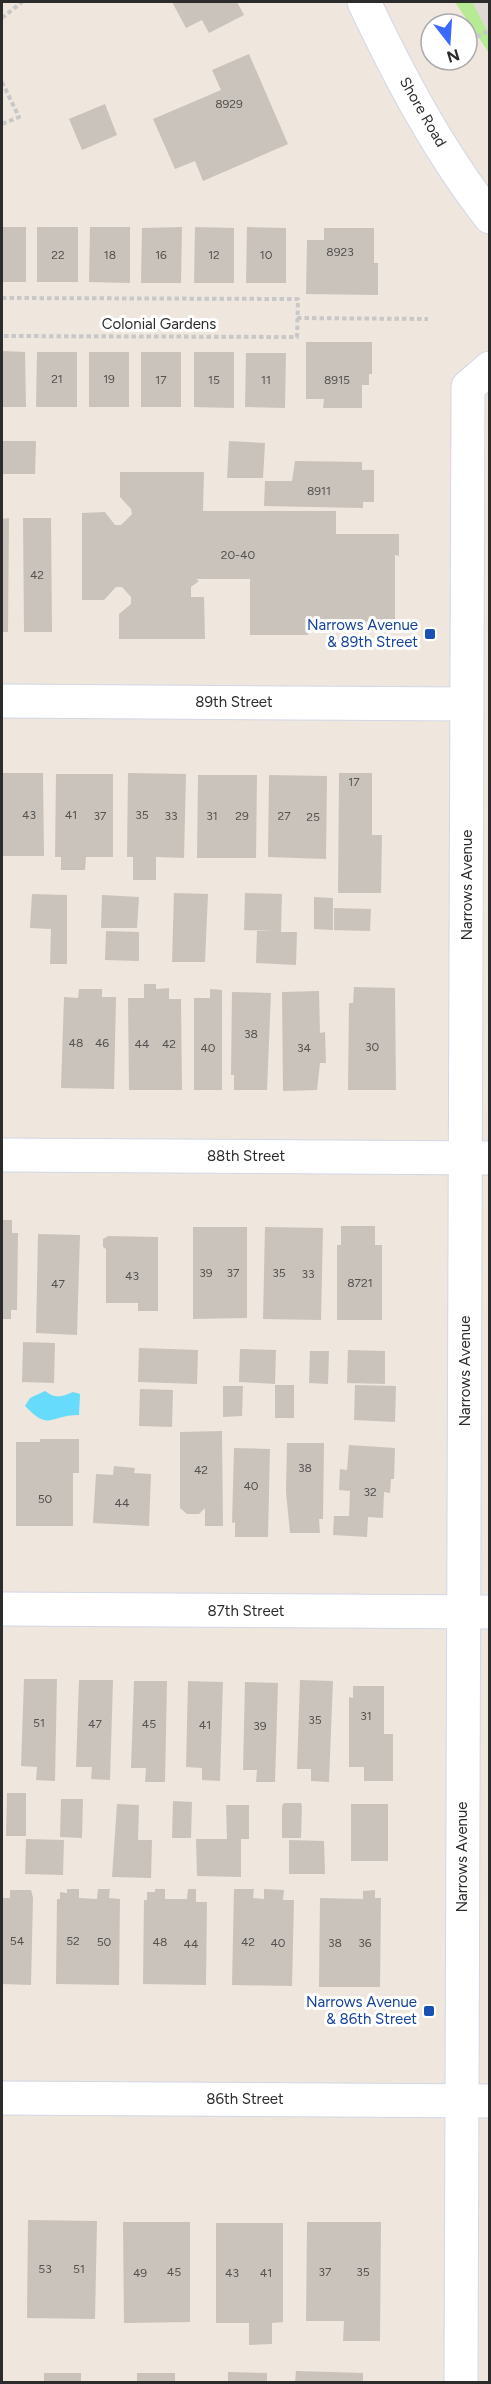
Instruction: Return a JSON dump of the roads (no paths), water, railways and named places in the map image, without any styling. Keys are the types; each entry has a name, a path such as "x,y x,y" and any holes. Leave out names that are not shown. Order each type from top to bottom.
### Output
{"street":[{"name":"Shore Road","path":"364,2 415,101 489,218"},
{"name":"Narrows Avenue","path":"461,2382 476,2101 478,1158 467,704 468,387 489,368"},
{"name":"89th Street","path":"2,701 467,704"},
{"name":"88th Street","path":"2,1155 478,1158"},
{"name":"87th Street","path":"2,1609 477,1612"},
{"name":"86th Street","path":"2,2098 476,2101"}],"water":[{"path":"45,1391 56,1396 73,1392 80,1394 79,1415 45,1420 33,1414 25,1406 30,1398"}],"place":[{"name":"Narrows Avenue & 89th Street","path":"430,634"},
{"name":"Narrows Avenue & 86th Street","path":"429,2011"}]}
